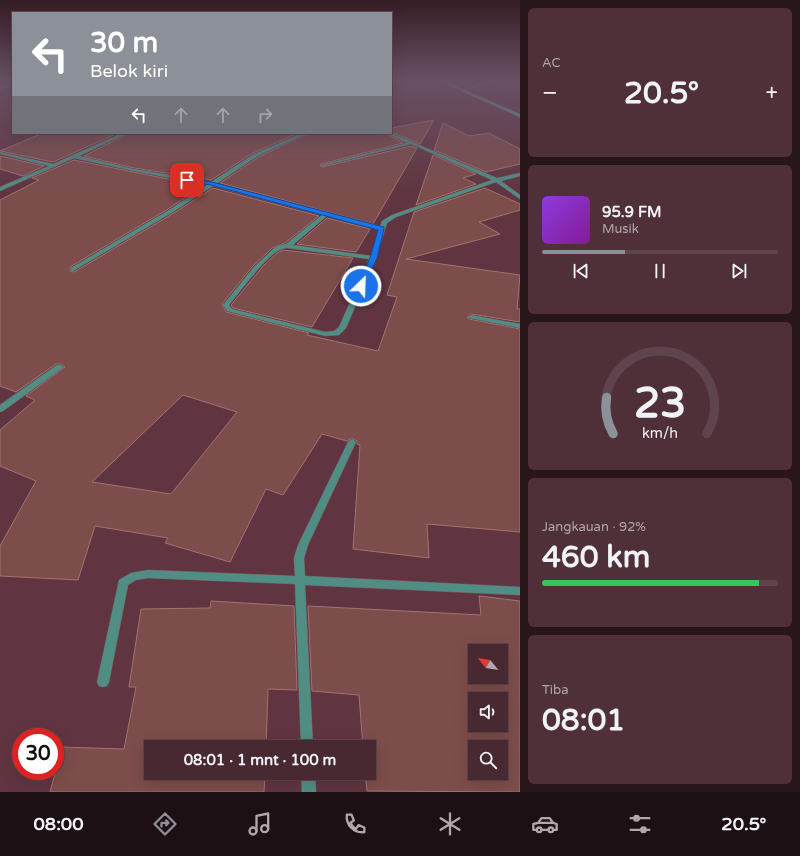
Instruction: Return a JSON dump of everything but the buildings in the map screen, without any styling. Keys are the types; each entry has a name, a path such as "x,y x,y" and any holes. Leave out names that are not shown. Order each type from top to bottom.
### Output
{"street":[{"path":"0,189 124,134"},
{"path":"73,269 128,234 171,210 256,155 304,134"},
{"path":"390,134 497,180 520,197"},
{"path":"323,165 411,143"},
{"path":"0,153 53,165"},
{"path":"73,156 134,170 212,184 381,229"},
{"path":"374,258 288,246 280,247 255,269 226,305 229,310 325,334 336,333 342,328 374,258 384,222 394,216 497,180 520,174"},
{"path":"288,246 326,214"},
{"path":"471,317 520,326"},
{"path":"0,409 60,367"},
{"path":"307,740 299,558 303,545 352,442"},
{"path":"103,682 123,583 137,575 148,574 300,580 520,592"},
{"path":"308,780 309,792"}],"route":[{"path":"187,180 212,184 381,229 374,258 361,286"}]}
